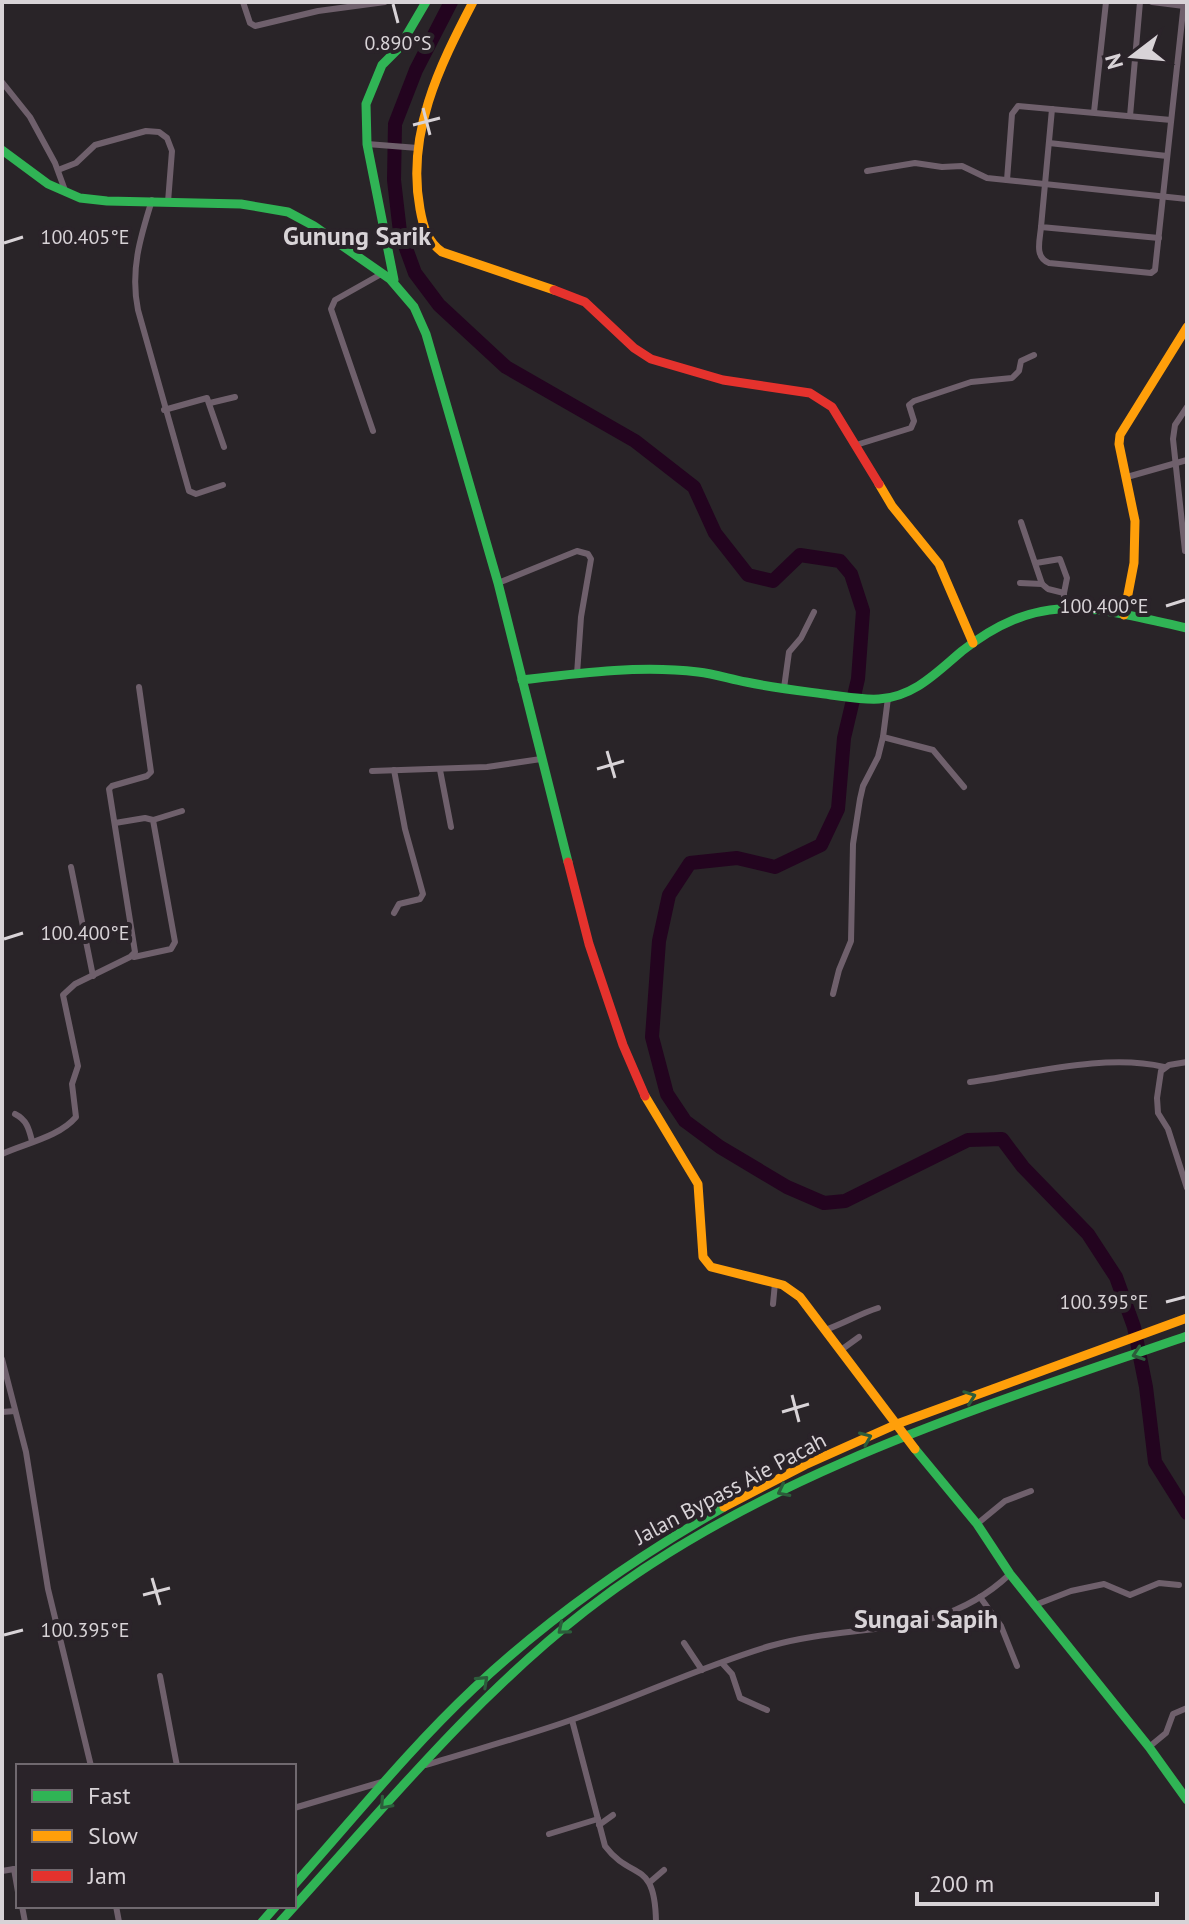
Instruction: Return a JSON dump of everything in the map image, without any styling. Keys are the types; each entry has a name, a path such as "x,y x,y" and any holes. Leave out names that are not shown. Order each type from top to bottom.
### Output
{"main road":[{"path":"394,280 377,209 365,113 370,90 382,65 399,48 426,2"},
{"path":"473,2 429,96 414,148 419,209 427,238 437,249 585,302 634,348 651,359 723,380 810,393 832,407 892,506 939,564 973,643"},
{"path":"2,150 51,186 97,201 152,200 284,211 319,229 394,280 413,301 420,315 498,583 589,944 623,1045 643,1092 698,1184 703,1257 711,1267 775,1283 800,1297 906,1437 977,1524 1010,1574 1149,1747 1187,1800"},
{"path":"1124,615 1135,542 1135,521 1119,444 1120,435 1187,327"},
{"path":"522,680 654,668 816,693 888,698 922,683 973,643 1028,612 1064,605 1187,628"},
{"name":"Jalan Bypass Aie Pacah","path":"296,1883 474,1688 543,1628 626,1565 805,1465 897,1424 1187,1318"},
{"name":"Jalan Bypass Aie Pacah","path":"296,1904 417,1768 478,1705 586,1610 637,1574 726,1520 813,1476 906,1437 1187,1336"}],"street":[{"path":"243,2 253,26 330,6 385,2"},
{"path":"1094,112 1106,2"},
{"path":"1130,116 1140,2"},
{"path":"1052,109 1039,254 1043,261 1153,272 1184,4 1152,2"},
{"path":"2,82 30,117 58,170 66,193"},
{"path":"1007,180 1014,110 1023,105 1171,120"},
{"path":"58,170 76,163 95,145 146,131 159,132 167,138 172,151 168,202"},
{"path":"1049,143 1167,156"},
{"path":"367,144 414,148"},
{"path":"867,171 915,163 962,166 987,178 1187,199"},
{"path":"152,200 137,249 134,281 138,310 189,492 196,494 223,485"},
{"path":"1041,227 1159,238"},
{"path":"373,431 331,309 335,300 383,273"},
{"path":"856,445 911,428 914,421 909,405 914,401 971,382 1012,378 1019,371 1021,361 1034,355"},
{"path":"210,403 235,397"},
{"path":"164,410 206,398 224,447"},
{"path":"1185,551 1173,432 1187,407"},
{"path":"1127,477 1187,460"},
{"path":"1021,522 1042,584 1064,593"},
{"path":"498,583 577,551 588,554 591,559 581,617 577,674"},
{"path":"1036,563 1060,559 1067,578 1064,605"},
{"path":"1020,583 1042,584"},
{"path":"784,688 789,652 801,638 814,612"},
{"path":"130,957 136,950 109,789 151,772 139,687"},
{"path":"833,994 851,941 853,844 860,799 878,757 888,698"},
{"path":"883,737 933,750 964,787"},
{"path":"372,771 487,767 541,759"},
{"path":"394,770 405,829 423,894 420,899 399,904 394,913"},
{"path":"440,770 451,827"},
{"path":"115,823 145,818 153,820 182,811"},
{"path":"2,1154 53,1134 76,1117 72,1084 78,1066 63,995 75,984 130,957 171,949 175,945 153,820"},
{"path":"71,867 93,976"},
{"path":"970,1082 1110,1063 1134,1062 1164,1067 1187,1062"},
{"path":"1164,1067 1159,1075 1158,1113 1168,1129 1187,1188"},
{"path":"15,1114 27,1123 32,1141"},
{"path":"773,1304 775,1283"},
{"path":"825,1330 878,1308"},
{"path":"841,1350 859,1337"},
{"path":"2,1359 28,1462 48,1589 91,1764"},
{"path":"2,1412 15,1411"},
{"path":"977,1524 1005,1501 1031,1491"},
{"path":"296,1807 572,1720 791,1640 932,1620 980,1597 1010,1574"},
{"path":"1035,1605 1071,1591 1098,1585 1110,1585 1130,1595 1159,1583 1179,1585"},
{"path":"980,1597 1001,1626 1017,1666"},
{"path":"684,1643 702,1670"},
{"path":"722,1663 732,1674 740,1698 767,1710"},
{"path":"160,1676 177,1764"},
{"path":"1149,1747 1166,1733 1172,1717 1183,1709"},
{"path":"572,1720 605,1846 612,1855 639,1871 650,1882 656,1922"},
{"path":"549,1834 598,1822 613,1815"},
{"path":"2,1871 16,1868"},
{"path":"650,1882 664,1870"}],"waterway":[{"path":"451,2 416,70 395,124 394,180 400,232 415,273 439,305 506,367 635,441 694,487 715,533 748,575 773,581 800,555 840,561 851,574 863,611 858,679 844,738 838,809 821,845 775,867 737,858 690,863 669,895 659,941 652,1037 667,1094 685,1121 720,1147 787,1187 824,1203 845,1201 968,1140 1002,1139 1023,1167 1088,1234 1116,1277 1134,1327 1146,1387 1155,1462 1187,1513"}],"traffic: fast":[{"path":"394,280 367,144 366,104 382,65 399,48 426,2"},
{"path":"2,150 48,184 80,198 241,204 288,212 314,226 390,279 414,307 426,334 498,583 568,862"},
{"path":"522,680 610,671 676,670 788,689 879,699 903,694 914,688 991,631 1018,618 1044,611 1070,608 1097,610 1187,628"},
{"path":"296,1904 426,1760 503,1683 585,1611 653,1563 724,1520 874,1449 1030,1390 1187,1336"},
{"path":"915,1449 977,1524 1010,1574 1149,1747 1187,1800"},
{"path":"296,1883 427,1735 503,1662 594,1590 724,1507"},
{"path":"262,1922 274,1908"},
{"path":"280,1922 293,1908"}],"traffic: slow":[{"path":"473,2 448,51 428,102 422,128 417,181 423,221 429,238 442,252 554,290"},
{"path":"1124,615 1134,563 1135,521 1119,444 1120,435 1187,327"},
{"path":"879,484 892,506 939,564 973,643"},
{"path":"645,1096 698,1184 703,1257 711,1267 783,1285 800,1297 915,1449"},
{"path":"724,1507 805,1465 897,1424 1187,1318"}],"traffic: jam":[{"path":"554,290 585,302 634,348 651,359 723,380 810,393 832,407 879,484"},
{"path":"568,862 589,944 623,1045 645,1096"}],"district":[{"name":"Gunung Sarik","path":"357,236"},
{"name":"Sungai Sapih","path":"926,1619"}]}
